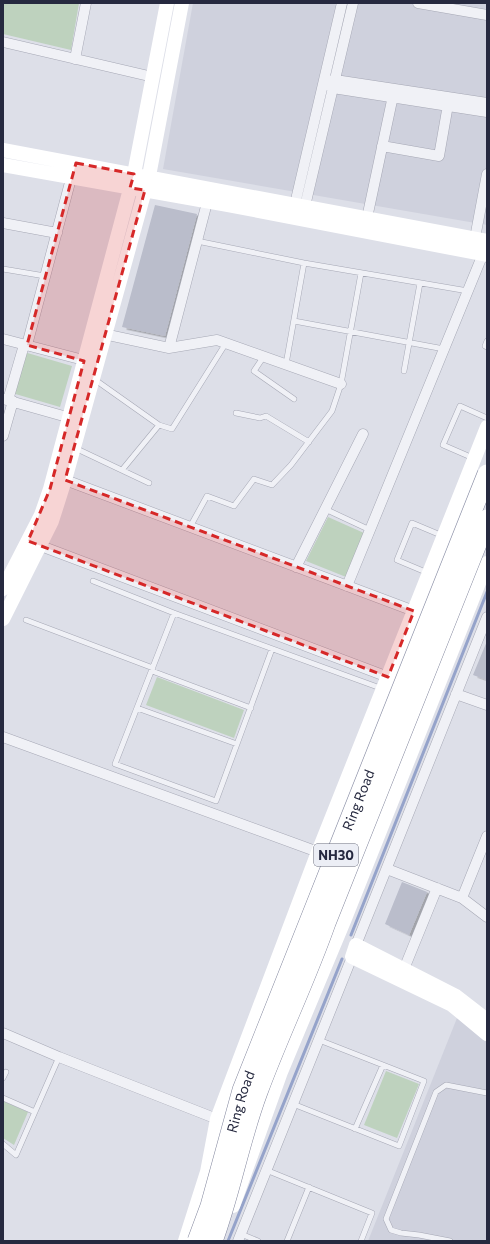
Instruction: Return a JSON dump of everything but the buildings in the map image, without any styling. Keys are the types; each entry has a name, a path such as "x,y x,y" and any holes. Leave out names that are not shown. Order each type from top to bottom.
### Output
{"highway":[{"name":"Ring Road","path":"197,1241 210,1206 242,1090 487,474"},
{"name":"Ring Road","path":"212,1241 224,1209 258,1093 307,975 487,519"}],"street":[{"path":"75,59 86,3"},
{"path":"98,333 134,174 167,3"},
{"path":"59,478 98,333 149,176 182,3"},
{"path":"300,205 323,82 342,3"},
{"path":"300,205 334,84 352,3"},
{"path":"418,3 487,15"},
{"path":"3,42 153,77"},
{"path":"323,82 449,101 487,103"},
{"path":"367,218 393,93"},
{"path":"449,101 487,112"},
{"path":"382,146 440,156 449,101"},
{"path":"3,150 149,176 209,195 484,246"},
{"path":"3,436 8,400 26,345 76,163"},
{"path":"3,165 130,188 300,205 367,218 484,246"},
{"path":"347,586 468,291 484,246 487,174"},
{"path":"169,348 209,195"},
{"path":"3,223 57,233"},
{"path":"98,333 169,348 217,340 341,384"},
{"path":"3,339 90,362"},
{"path":"3,619 34,544 41,515 74,448 75,419 93,378 90,362"},
{"path":"8,400 75,419"},
{"path":"184,1241 199,1200 207,1172 217,1119 318,852 487,427"},
{"path":"296,567 363,434"},
{"path":"59,478 414,611"},
{"path":"3,590 34,544"},
{"path":"34,544 385,683"},
{"path":"221,1241 281,1072 344,921 487,563"},
{"path":"239,1238 487,617"},
{"path":"456,694 487,705"},
{"path":"3,737 318,852"},
{"path":"462,898 487,836"},
{"path":"387,869 462,898 487,917"},
{"path":"404,969 437,888"},
{"path":"354,951 404,969 456,996 487,1020"},
{"path":"354,951 452,1005 487,1034"},
{"path":"3,1033 59,1058 217,1119"},
{"path":"199,1200 231,1213"}],"lane":[{"path":"197,241 304,264 468,291"},
{"path":"286,364 304,264"},
{"path":"4,271 45,276"},
{"path":"190,527 207,496 234,506 254,479 272,485 291,465 332,411 341,384 361,273"},
{"path":"404,371 420,283"},
{"path":"294,321 444,349"},
{"path":"487,341 485,346 487,347"},
{"path":"93,378 159,425 172,429 226,343"},
{"path":"264,356 254,371 294,399"},
{"path":"474,459 443,445 460,406 487,418"},
{"path":"236,413 260,418 266,416 309,442"},
{"path":"122,470 159,425"},
{"path":"74,448 149,483"},
{"path":"325,509 370,530"},
{"path":"429,573 398,560 412,523 444,536"},
{"path":"93,581 272,649 385,683"},
{"path":"174,613 115,764 216,801 272,649"},
{"path":"26,620 250,708"},
{"path":"137,708 237,744"},
{"path":"293,1104 398,1146 424,1081 318,1040"},
{"path":"3,1144 16,1155 59,1058"},
{"path":"355,1129 383,1065"},
{"path":"3,1078 6,1072"},
{"path":"450,1241 391,1230 386,1219 436,1092 446,1085 487,1093"},
{"path":"3,1098 35,1112"},
{"path":"266,1170 372,1213 361,1241"},
{"path":"287,1241 309,1187"},
{"path":"239,1238 258,1241"}],"highlighted area":[{"path":"76,163 134,174 130,188 145,190 65,480 414,611 388,677 28,541 50,489 84,361 27,345"}],"shaded area":[{"path":"193,3 487,3 487,225 163,169"},
{"path":"457,1018 487,1042 487,1241 368,1241"}],"green space":[{"path":"3,3 79,3 71,50 3,34"},
{"path":"24,352 72,366 60,407 12,393"},
{"path":"328,517 364,533 346,577 306,561"},
{"path":"157,677 244,710 234,738 146,705"},
{"path":"386,1071 419,1084 397,1138 364,1125"},
{"path":"3,1101 28,1112 14,1145 3,1138"}],"waterway":[{"path":"351,935 487,592"},
{"path":"228,1241 342,959"}]}
